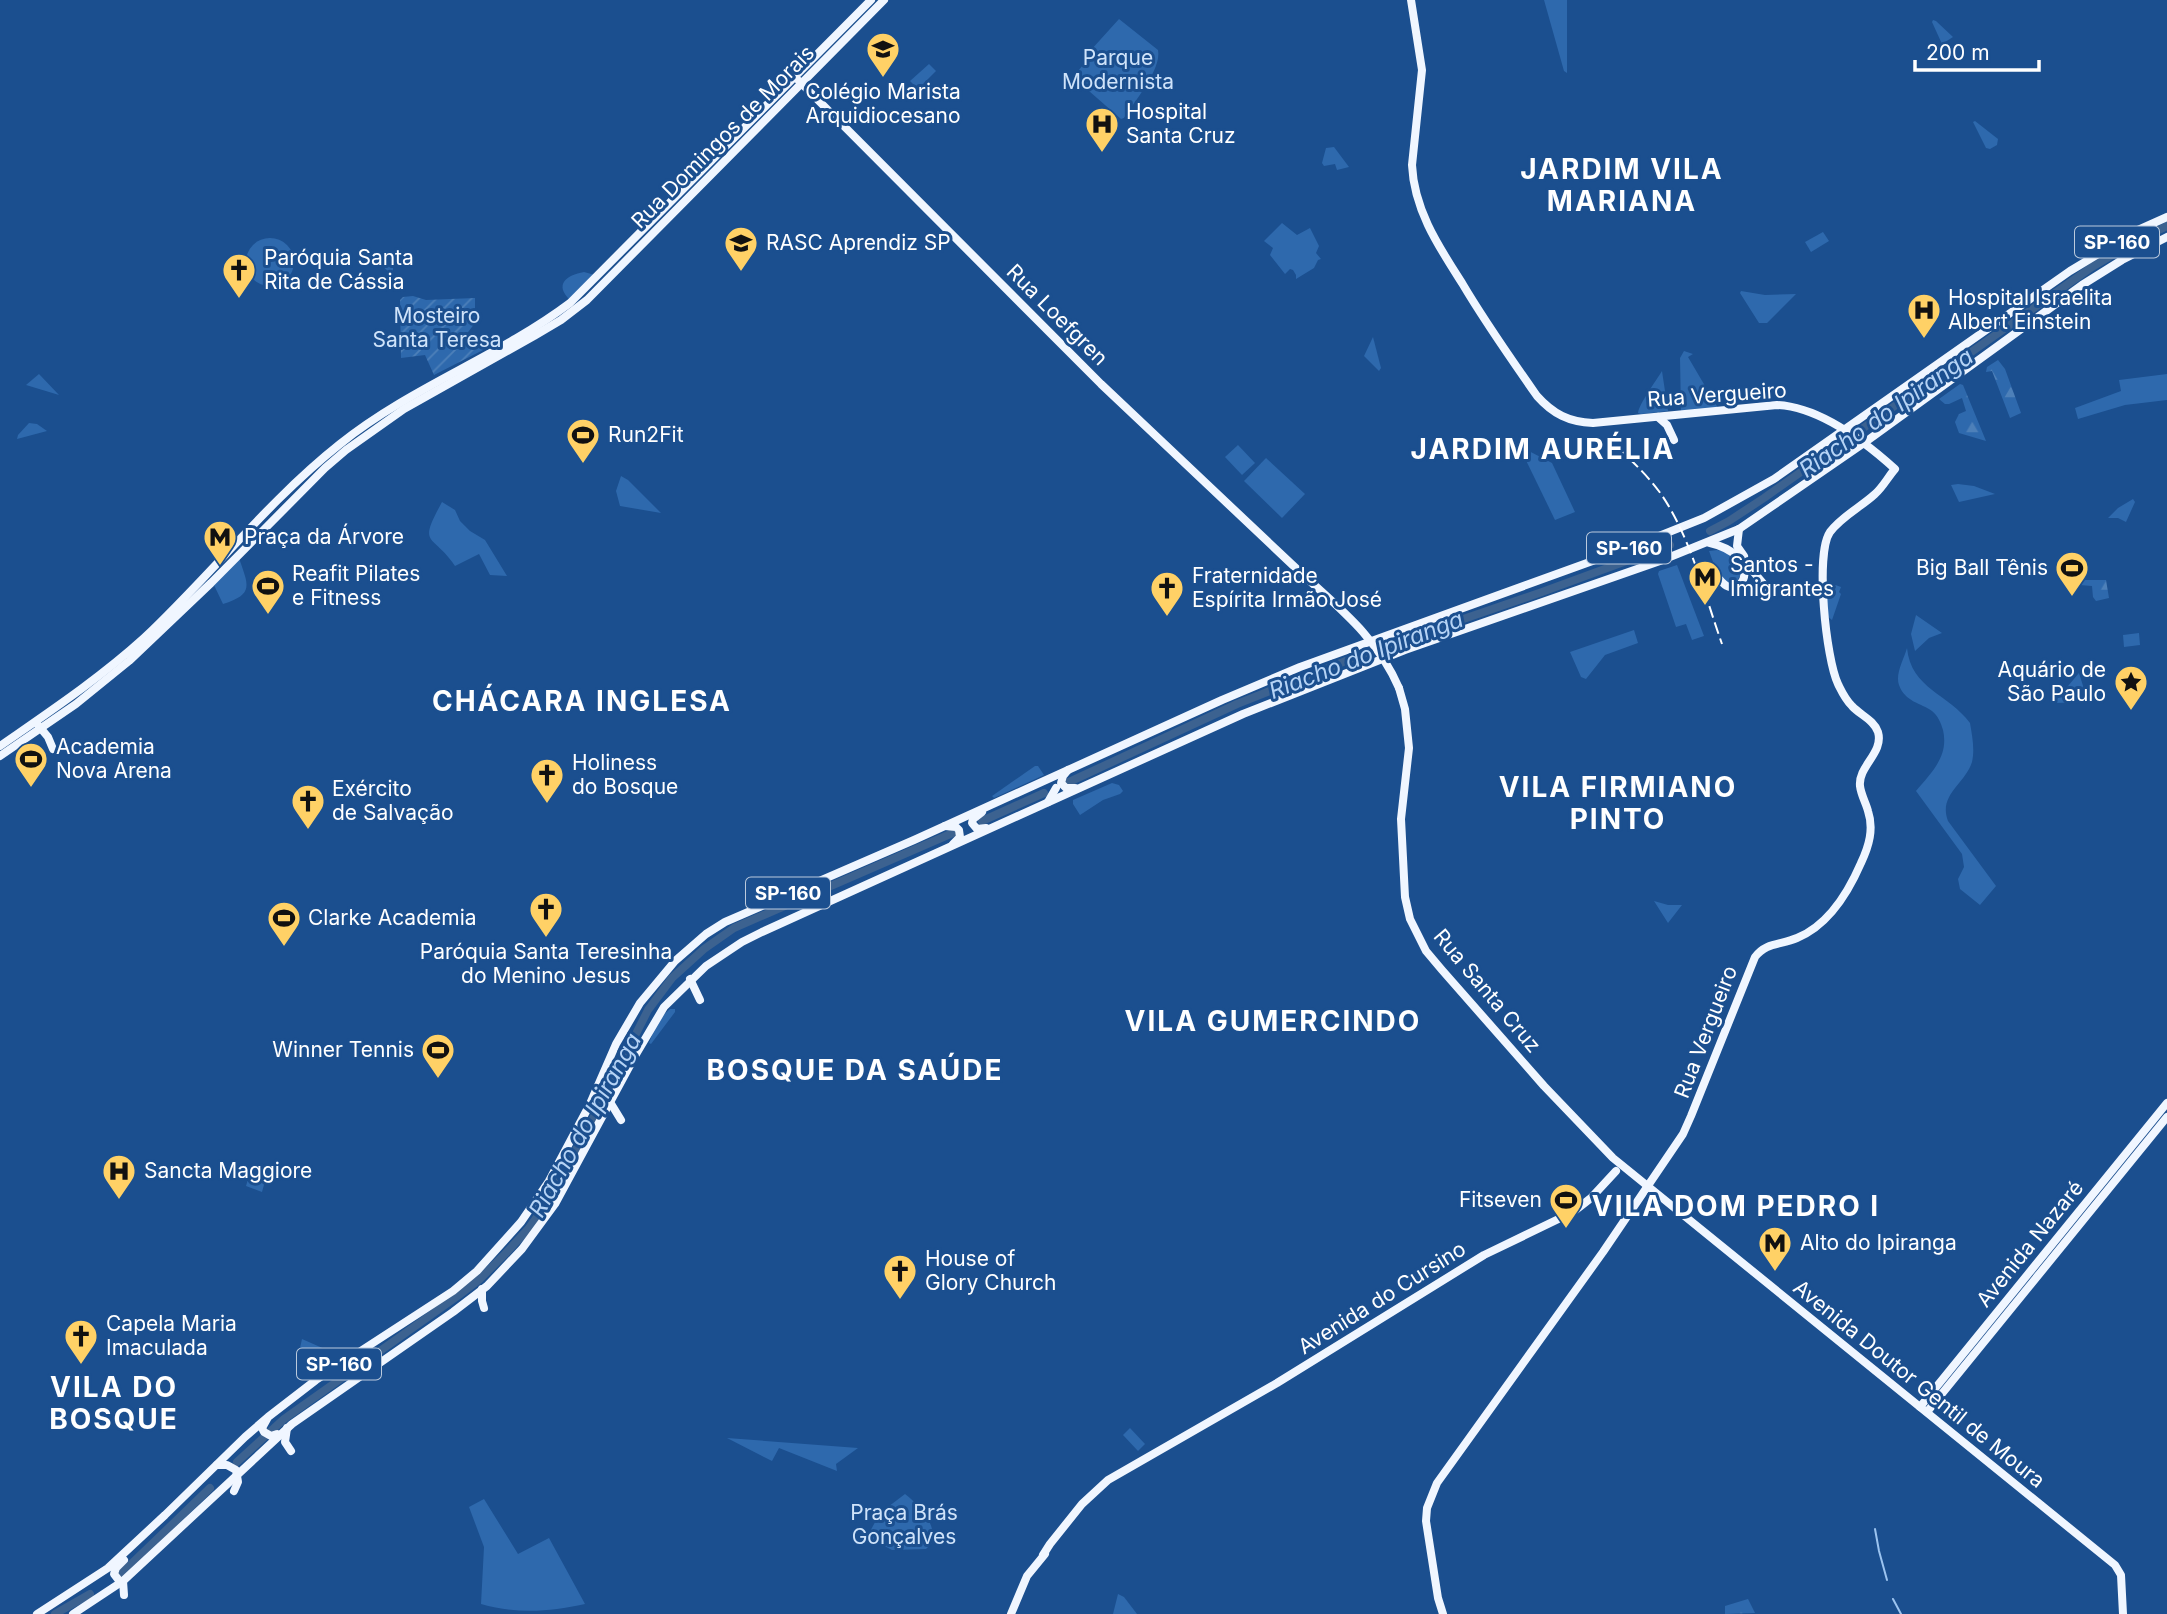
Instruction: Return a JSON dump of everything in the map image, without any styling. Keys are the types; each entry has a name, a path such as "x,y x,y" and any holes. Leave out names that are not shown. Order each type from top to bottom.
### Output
{"main road":[{"name":"Rua Domingos de Morais","path":"798,80 870,0"},
{"name":"Rua Domingos de Morais","path":"38,725 144,638 308,472 342,443 395,405 584,296 798,80 884,0"},
{"name":"Rua Vergueiro","path":"1411,0 1422,70 1412,165 1412,180 1418,203 1439,248 1501,345 1548,408 1576,422 1602,423 1789,406 1809,411 1846,432 1895,469 1876,494 1842,519 1831,531 1823,556 1827,631 1835,678 1844,698 1874,724 1878,734 1876,748 1862,773 1860,783 1871,828 1869,842 1854,878 1825,919 1797,938 1769,945 1756,955 1692,1116 1679,1139 1443,1474 1427,1508 1426,1521 1443,1614"},
{"name":"Rua Loefgren","path":"798,80 1139,421 1373,642 1388,663 1399,688"},
{"name":"SP-160","path":"37,1614 96,1577 220,1465 268,1417 316,1380 453,1291 477,1271 526,1215 549,1181 587,1110 616,1044 640,1003 675,961 706,934 736,916 1300,667 1704,518 1774,479 1846,432 2070,271 2138,230 2167,217"},
{"name":"SP-160","path":"73,1614 122,1582 275,1435 453,1312 482,1289 522,1249 547,1216 660,1013 690,979 721,955 759,933 1236,717 1356,669 1708,543 1739,529 2081,285 2167,237"},
{"path":"1658,417 1667,425 1674,440"},
{"path":"1708,543 1725,547 1741,558 1774,592 1739,549 1739,529"},
{"path":"1715,574 1727,587 1740,585 1745,577 1741,558"},
{"name":"Rua Santa Cruz","path":"1399,688 1405,709 1409,748 1401,819 1405,897 1410,919 1426,951 1472,1006 1594,1140 1648,1186"},
{"path":"0,746 38,725"},
{"path":"38,725 53,749"},
{"path":"0,756 38,725"},
{"path":"1070,768 1061,780 1063,786 1069,789 1085,786"},
{"path":"1048,802 1056,788"},
{"path":"984,807 972,823 977,829 988,829"},
{"path":"945,826 956,827 960,833 960,837 951,847"},
{"path":"1745,950 1756,955"},
{"path":"690,979 700,1000"},
{"path":"610,1102 621,1120"},
{"name":"Avenida Nazaré","path":"1922,1406 2167,1104"},
{"name":"Avenida Nazaré","path":"1922,1406 2167,1117"},
{"path":"1612,1158 1616,1171 1631,1173"},
{"name":"Avenida do Cursino","path":"1011,1614 1027,1576 1082,1504 1096,1490 1136,1463 1277,1383 1504,1244 1573,1212 1591,1198 1616,1171"},
{"name":"Avenida Doutor Gentil de Moura","path":"1648,1186 2115,1565 2121,1575 2123,1614"},
{"path":"482,1289 484,1308"},
{"path":"268,1417 262,1430 265,1434 275,1435"},
{"path":"288,1427 285,1440 291,1451"},
{"path":"220,1465 230,1466 237,1472 238,1482 234,1491"},
{"path":"1044,1538 1044,1553"},
{"path":"124,1595 122,1582 115,1576 115,1570 140,1539"}],"green space":[{"path":"1544,0 1567,0 1567,73 1564,71"},
{"name":"Parque Modernista","path":"1119,19 1158,50 1152,76 1121,119 1073,77 1088,59 1091,50"},
{"path":"1933,20 1936,21 1953,37 1942,44"},
{"path":"929,64 936,71 918,89 910,81"},
{"path":"1973,122 1998,139 1997,145 1986,148"},
{"path":"1334,147 1349,167 1337,170 1335,164 1324,166 1322,163 1326,148"},
{"path":"1282,223 1297,235 1310,228 1319,246 1316,253 1321,259 1314,268 1296,279 1293,270 1290,269 1285,274 1270,255 1273,248 1264,241"},
{"path":"1823,232 1829,241 1811,252 1805,242"},
{"path":"270,238 287,245 294,262 287,279 270,286 253,279 246,262 253,245"},
{"path":"366,251 393,252 393,270 390,273"},
{"path":"584,272 595,275 570,300 563,290 564,282 567,278"},
{"path":"1741,291 1765,295 1796,294 1767,323 1759,323"},
{"name":"Mosteiro Santa Teresa","path":"413,296 426,300 475,298 475,323 465,336 485,349 434,375 425,355 401,358 400,300"},
{"path":"1373,337 1381,368 1379,371 1364,356"},
{"path":"1684,351 1693,354 1688,357 1718,408 1681,411 1680,358"},
{"path":"1998,360 2005,369 2021,413 2010,418 1992,371 1986,372 1987,367"},
{"path":"1662,371 1668,411 1638,413 1644,398"},
{"path":"39,374 59,395 26,385"},
{"path":"2167,374 2167,400 2125,405 2078,419 2075,408 2121,391 2119,380"},
{"path":"1960,384 1963,385 1986,441 1959,433 1955,422 1959,414 1966,411 1962,398 1949,404 1939,399"},
{"path":"29,423 37,424 47,431 17,439 18,435"},
{"path":"1238,445 1255,463 1242,475 1225,457"},
{"path":"1519,446 1552,463 1575,512 1555,520"},
{"path":"1266,458 1305,494 1282,518 1244,481"},
{"path":"621,476 661,513 620,506 616,491"},
{"path":"1951,485 1974,486 1995,494 1959,502"},
{"path":"2133,499 2135,502 2126,522 2118,518 2108,518 2118,508"},
{"path":"442,502 455,510 460,521 470,531 485,540 507,576 490,575 479,554 455,566 434,543 429,534 430,527"},
{"path":"1717,550 1730,554 1738,563 1742,572 1736,583 1726,581 1718,573 1709,551"},
{"name":"Praça da Árvore","path":"239,558 246,587 240,596 223,604 213,583"},
{"path":"2066,563 2081,566 2067,577 2056,574"},
{"path":"1677,565 1704,636 1692,640 1686,624 1676,627 1658,574 1659,571"},
{"path":"2080,580 2106,580 2109,598 2096,601 2092,586 2080,585"},
{"path":"1827,582 1841,587 1832,620 1827,616"},
{"path":"1916,615 1942,633 1929,638 1915,651 1911,634"},
{"path":"1634,630 1638,643 1605,655 1586,679 1581,677 1570,652"},
{"path":"2139,633 2140,645 2124,647 2123,635"},
{"path":"1907,648 1910,662 1923,682 1970,723 1972,762 1949,797 1946,812 1948,821 1996,886 1980,905 1960,889 1958,879 1964,867 1962,854 1916,791 1938,763 1944,748 1944,739 1936,715 1909,699 1899,685 1899,671"},
{"path":"2079,673 2088,702 2054,703 2057,699"},
{"path":"1038,766 1044,775 994,798 992,796"},
{"path":"1112,783 1119,785 1123,791 1080,815 1073,800"},
{"path":"1654,901 1668,905 1682,905 1668,923"},
{"path":"670,1009 675,1009 675,1012 651,1044 649,1043 653,1029"},
{"path":"249,1176 265,1181 262,1192 246,1186"},
{"path":"302,1339 327,1350 298,1357"},
{"path":"1130,1428 1145,1444 1138,1451 1123,1435"},
{"path":"727,1438 858,1448 836,1464 837,1471 779,1448 772,1461"},
{"name":"Praça Brás Gonçalves","path":"905,1494 921,1509 932,1528 932,1543 926,1549 892,1550 867,1537 880,1513"},
{"path":"484,1499 518,1554 549,1538 585,1604 533,1611 481,1604 484,1547 469,1507"},
{"path":"1118,1594 1124,1597 1137,1614 1113,1614"},
{"path":"1748,1599 1755,1613 1725,1614 1725,1606"}],"waterway":[{"name":"Riacho do Ipiranga","path":"1710,531 1764,498 2092,267 2167,226"},
{"name":"Riacho do Ipiranga","path":"1069,782 1237,704 1376,649 1670,545"},
{"name":"Riacho do Ipiranga","path":"982,821 1044,793"},
{"name":"Riacho do Ipiranga","path":"237,1462 284,1419 480,1279 529,1228 546,1204 596,1113 648,1010 672,978 704,949 734,928 955,832"},
{"name":"Riacho do Ipiranga","path":"122,1573 210,1488"},
{"path":"1875,1529 1887,1580"},
{"name":"Riacho do Ipiranga","path":"55,1614 90,1594"},
{"path":"1893,1599 1901,1614"}],"railway":[{"path":"1617,447 1651,481 1671,511 1696,567 1722,644"}],"place":[{"name":"Colégio Marista Arquidiocesano","path":"883,79"},
{"name":"Hospital Santa Cruz","path":"1102,154"},
{"name":"RASC Aprendiz SP","path":"741,273"},
{"name":"Paróquia Santa Rita de Cássia","path":"239,300"},
{"name":"Hospital Israelita Albert Einstein","path":"1924,340"},
{"name":"Run2Fit","path":"583,465"},
{"name":"Praça da Árvore","path":"220,567"},
{"name":"Big Ball Tênis","path":"2072,598"},
{"name":"Santos - Imigrantes","path":"1705,607"},
{"name":"Reafit Pilates e Fitness","path":"268,616"},
{"name":"Fraternidade Espírita Irmão José","path":"1167,618"},
{"name":"Aquário de São Paulo","path":"2131,712"},
{"name":"Academia Nova Arena","path":"31,789"},
{"name":"Holiness do Bosque","path":"547,805"},
{"name":"Exército de Salvação","path":"308,831"},
{"name":"Paróquia Santa Teresinha do Menino Jesus","path":"546,939"},
{"name":"Clarke Academia","path":"284,948"},
{"name":"Winner Tennis","path":"438,1080"},
{"name":"Sancta Maggiore","path":"119,1201"},
{"name":"Fitseven","path":"1566,1230"},
{"name":"Alto do Ipiranga","path":"1775,1273"},
{"name":"House of Glory Church","path":"900,1301"},
{"name":"Capela Maria Imaculada","path":"81,1366"}],"district":[{"name":"JARDIM VILA MARIANA","path":"1622,185"},
{"name":"JARDIM AURÉLIA","path":"1543,449"},
{"name":"CHÁCARA INGLESA","path":"582,701"},
{"name":"VILA FIRMIANO PINTO","path":"1618,803"},
{"name":"VILA GUMERCINDO","path":"1273,1021"},
{"name":"BOSQUE DA SAÚDE","path":"855,1070"},
{"name":"VILA DOM PEDRO I","path":"1736,1206"},
{"name":"VILA DO BOSQUE","path":"114,1403"}]}
